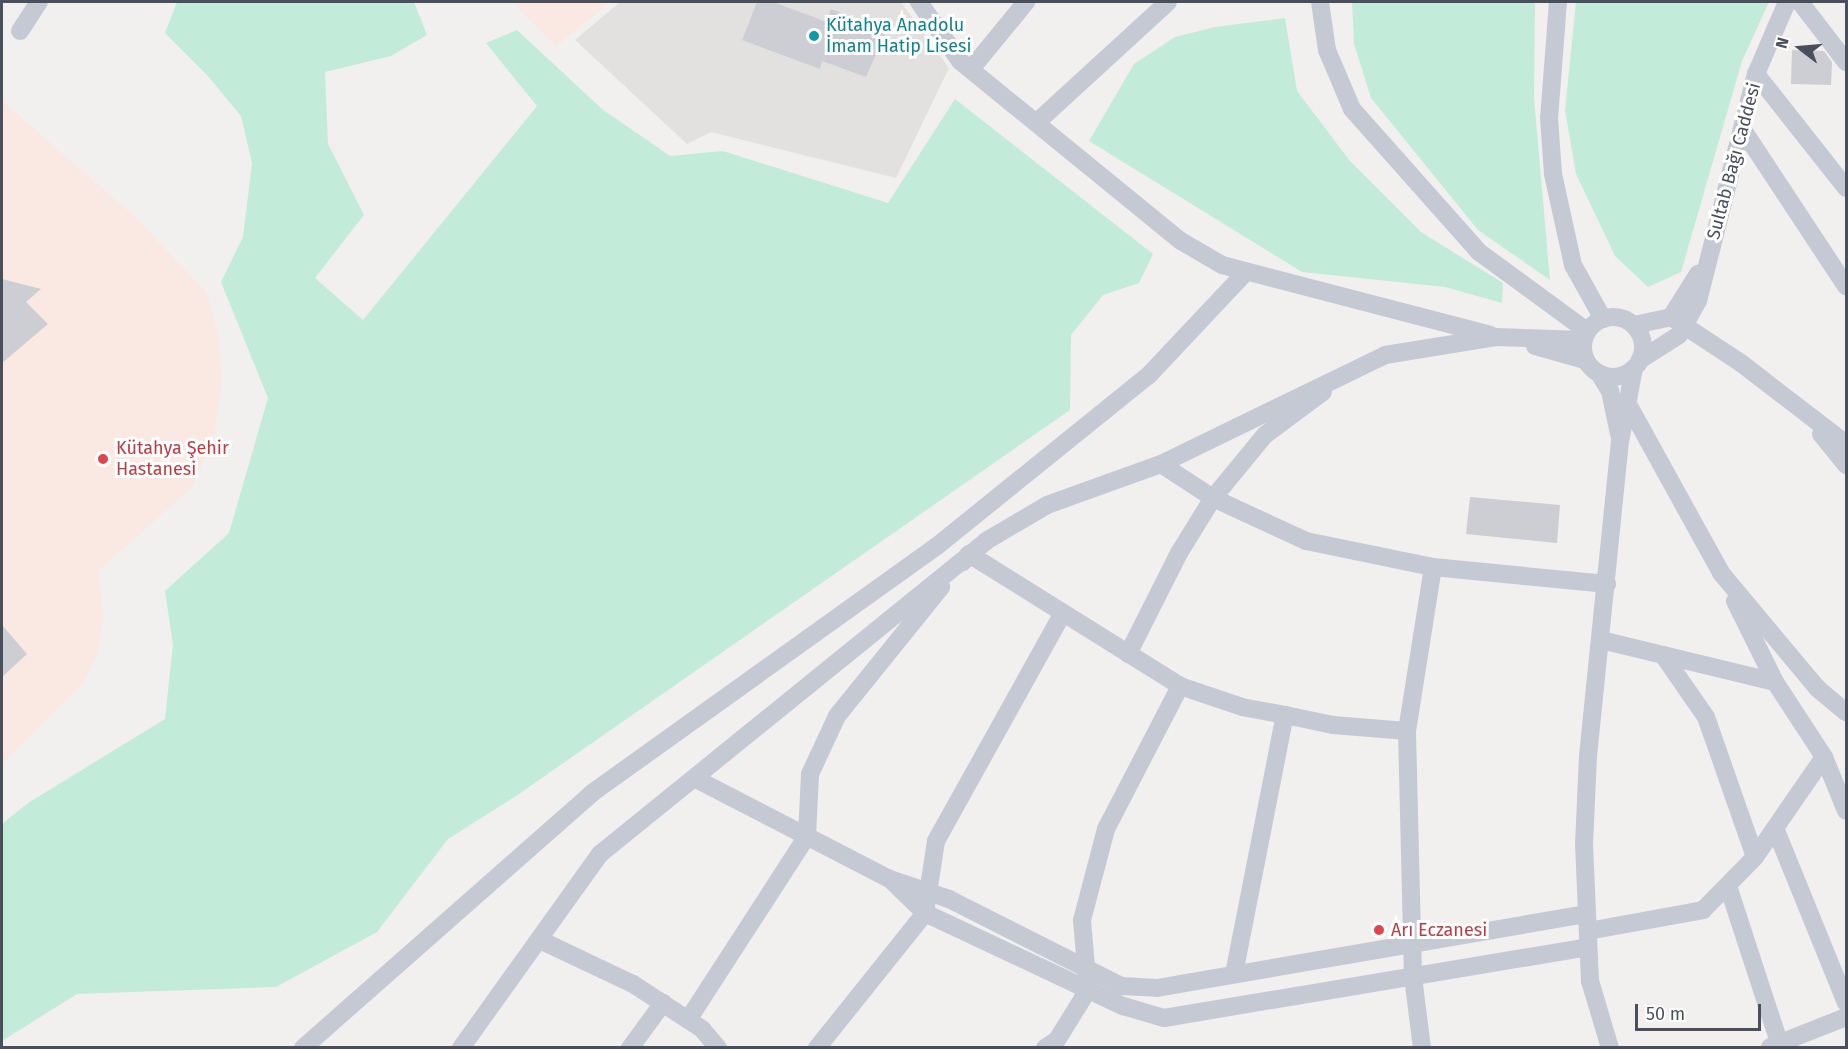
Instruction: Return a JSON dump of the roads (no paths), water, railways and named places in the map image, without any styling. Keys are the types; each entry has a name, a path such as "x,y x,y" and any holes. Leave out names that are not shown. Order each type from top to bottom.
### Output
{"street":[{"path":"20,32 39,2"},
{"path":"919,2 960,61 1181,241 1222,265 1585,360 1600,375 1610,391 1620,442"},
{"path":"971,69 1026,2"},
{"path":"1036,123 1168,2"},
{"path":"1320,2 1327,50 1352,109 1479,252 1585,336"},
{"path":"1558,2 1548,118 1552,174 1573,265 1603,319"},
{"name":"Sultab Bağı Caddesi","path":"1678,322 1698,301 1756,74 1787,2"},
{"path":"1800,2 1846,62"},
{"path":"1756,74 1846,188"},
{"path":"1743,130 1846,283"},
{"path":"303,1047 592,793 938,546 1148,376 1246,272"},
{"path":"461,1047 600,854 969,554 1047,505 1161,464 1385,355 1496,337 1585,336 1603,319 1618,317 1634,325 1678,322 1741,363 1806,417 1846,444"},
{"path":"1600,375 1618,377 1637,364 1678,322"},
{"path":"1610,1047 1590,981 1588,756 1620,442 1642,342 1634,325"},
{"path":"1585,336 1585,360"},
{"path":"1128,654 1179,553 1213,498 1265,435 1305,407 1340,376"},
{"path":"1629,406 1721,573 1775,682 1824,757 1846,811"},
{"path":"1806,417 1846,465"},
{"path":"1161,464 1213,498 1306,541 1433,567 1606,584"},
{"path":"969,554 1180,686 1242,707 1333,724 1407,731"},
{"path":"688,1020 807,836 810,774 837,716 969,554"},
{"path":"1422,1047 1413,976 1407,731 1433,567"},
{"path":"1721,573 1817,688 1846,712"},
{"path":"817,1047 925,913 936,841 1063,613"},
{"path":"1601,640 1775,682"},
{"path":"1663,655 1706,717 1755,857"},
{"path":"1045,1047 1057,1040 1088,990 1082,920 1106,829 1180,686"},
{"path":"1234,974 1286,715"},
{"path":"890,879 925,913 1123,1006 1164,1018 1413,976 1588,931 1703,910 1755,857 1824,757"},
{"path":"694,778 890,879 928,891 1121,986 1157,988 1412,942 1588,931"},
{"path":"1775,828 1846,1003"},
{"path":"1728,886 1776,1046 1846,1017"},
{"path":"540,940 633,984 688,1020 717,1047"},
{"path":"630,1047 663,1003"}],"place":[{"name":"Kütahya Anadolu İmam Hatip Lisesi","path":"814,36"},
{"name":"Kütahya Şehir Hastanesi","path":"103,459"},
{"name":"Arı Eczanesi","path":"1379,930"}]}
